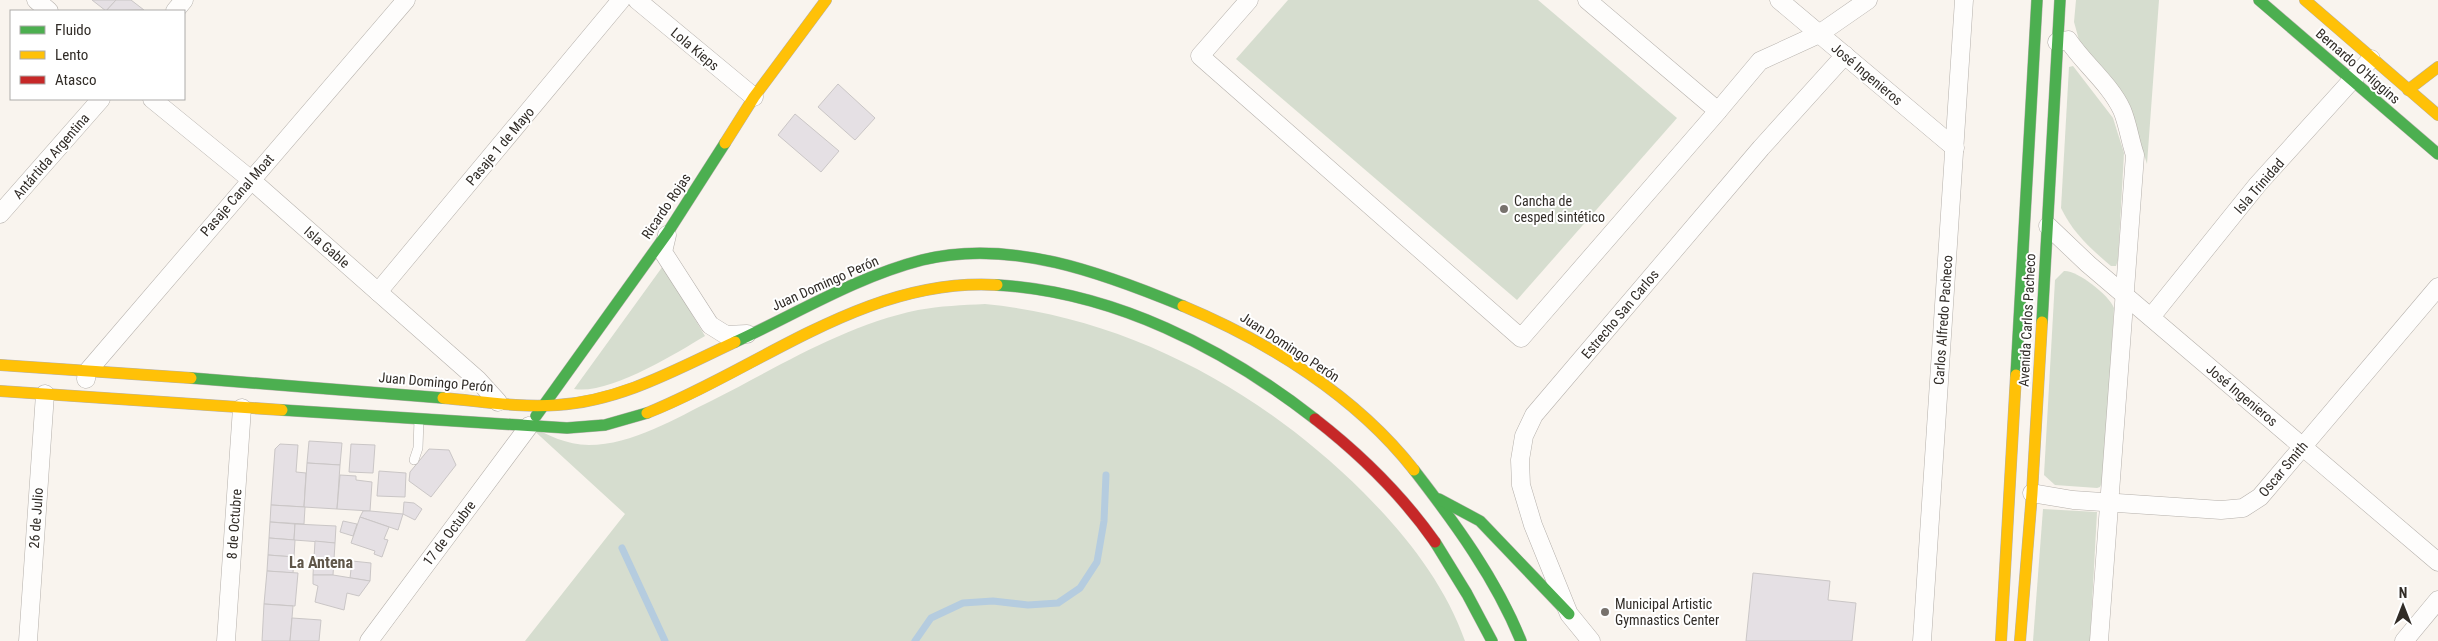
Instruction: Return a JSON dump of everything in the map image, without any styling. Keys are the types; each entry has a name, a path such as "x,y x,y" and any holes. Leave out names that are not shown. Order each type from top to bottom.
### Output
{"main road":[{"name":"Ricardo Rojas","path":"528,426 668,232 754,97 826,0"},
{"name":"Avenida Carlos Pacheco","path":"2001,641 2037,0"},
{"name":"Bernardo O'Higgins","path":"2259,0 2352,82 2438,154"},
{"name":"Bernardo O'Higgins","path":"2305,0 2408,90 2436,109"},
{"name":"Avenida Carlos Pacheco","path":"2020,641 2032,493 2057,42 2061,2"},
{"path":"2408,90 2438,66"},
{"name":"Juan Domingo Perón","path":"0,365 542,406 577,406 644,385 862,281 904,265 945,256 986,254 1038,260 1090,271 1168,298 1222,322 1266,346 1353,407 1394,446 1433,496 1494,586 1521,641"},
{"path":"0,391 528,426 598,426 629,420 655,410 801,336 901,295 934,286 1000,286 1034,289 1078,298 1129,313 1187,336 1240,365 1300,406 1331,431 1375,472 1418,518 1475,606 1492,641"},
{"path":"1433,496 1480,521 1569,614"}],"street":[{"path":"36,0 48,10"},
{"path":"176,10 184,0"},
{"name":"Pasaje Canal Moat","path":"87,372 250,179 406,0"},
{"name":"Pasaje 1 de Mayo","path":"378,292 621,0"},
{"name":"Lola Kieps","path":"637,0 754,97"},
{"path":"1249,0 1200,56 1520,338 1718,112 1760,61 1820,34 1868,0"},
{"path":"1587,0 1718,112"},
{"name":"José Ingenieros","path":"1779,0 1955,148"},
{"name":"Carlos Alfredo Pacheco","path":"1922,641 1964,0"},
{"path":"2057,42 2068,40 2079,57 2111,94 2122,110 2135,155 2123,293 2099,641"},
{"name":"Estrecho San Carlos","path":"1591,641 1569,614 1533,525 1521,485 1520,460 1524,436 1534,415 1761,148 1845,55"},
{"name":"Isla Trinidad","path":"2151,317 2258,184 2371,59"},
{"name":"Antártida Argentina","path":"0,214 100,100"},
{"name":"Isla Gable","path":"153,100 250,179 478,380 498,402"},
{"name":"José Ingenieros","path":"2048,226 2088,264 2438,562"},
{"path":"668,232 663,252 710,325 726,335 750,334"},
{"name":"Oscar Smith","path":"2032,493 2073,500 2108,503 2221,510 2243,508 2260,498 2438,287"},
{"path":"83,397 87,372"},
{"name":"26 de Julio","path":"28,641 45,394"},
{"name":"8 de Octubre","path":"226,641 242,408"},
{"name":"17 de Octubre","path":"369,641 528,426"},
{"path":"2404,641 2438,600"}],"lane":[{"path":"414,460 418,448 419,419"}],"shaded area":[{"name":"Cancha de cesped sintético","path":"1288,0 1538,0 1677,118 1517,300 1236,59"},
{"path":"2076,0 2159,0 2147,164 2131,114 2079,40 2074,22"},
{"path":"2073,66 2113,118 2124,153 2118,260 2116,266 2111,266 2083,240 2061,208 2069,67"},
{"path":"663,266 705,336 660,362 623,380 605,386 574,389"},
{"path":"2064,271 2077,275 2092,284 2106,297 2114,308 2104,479 2100,487 2097,488 2055,485 2044,475 2055,280"},
{"path":"985,304 1039,312 1091,325 1141,343 1190,365 1237,392 1281,422 1323,455 1363,492 1394,525 1435,580 1457,620 1465,641 525,641 625,514 529,426 558,439 581,445 605,444 637,436 713,400 812,348 864,326 918,310"},
{"path":"2043,509 2097,512 2090,641 2033,641"}],"building":[{"path":"92,0 116,0 105,10"},
{"path":"116,0 131,0 144,10 107,10"},
{"path":"838,84 875,118 855,140 818,107"},
{"path":"795,114 839,151 821,172 778,135"},
{"path":"309,441 342,443 340,465 307,463"},
{"path":"280,444 298,445 296,472 306,473 304,507 271,505 275,449"},
{"path":"351,444 375,445 373,473 349,472"},
{"path":"429,449 449,450 456,465 431,497 409,481 410,472"},
{"path":"307,463 340,465 337,509 304,507"},
{"path":"379,471 406,473 405,497 377,496"},
{"path":"340,475 356,476 356,480 372,482 370,511 337,509"},
{"path":"404,502 414,503 422,509 415,520 403,514"},
{"path":"271,505 305,507 304,524 270,522"},
{"path":"363,511 403,514 398,530 360,517"},
{"path":"360,517 389,527 384,539 388,540 382,557 374,554 375,551 351,543"},
{"path":"343,521 357,524 353,536 340,532"},
{"path":"270,522 295,524 294,540 269,538"},
{"path":"295,524 336,526 335,543 294,540"},
{"path":"269,538 295,540 294,557 268,555"},
{"path":"315,541 335,543 333,575 313,575"},
{"path":"268,555 294,557 293,573 267,571"},
{"path":"352,561 371,563 370,581 350,578"},
{"path":"267,571 298,573 295,606 264,604"},
{"path":"1753,573 1830,581 1828,600 1856,603 1852,641 1746,641"},
{"path":"313,575 333,575 370,581 359,596 347,593 344,610 315,602 318,586 313,584"},
{"path":"264,604 293,606 290,641 262,641"},
{"path":"292,618 321,620 319,641 290,641"}],"waterway":[{"path":"915,641 931,618 963,603 993,601 1028,605 1058,603 1080,588 1097,562 1104,521 1106,475"},
{"path":"622,548 665,641"}],"traffic: fast":[{"path":"2016,375 2037,0"},
{"path":"2042,322 2060,0"},
{"path":"2259,0 2438,154"},
{"path":"536,416 668,232 725,143"},
{"path":"735,342 874,276 922,260 955,254 989,253 1055,262 1121,282 1183,306"},
{"path":"997,285 1041,290 1083,299 1125,312 1166,328 1205,347 1243,369 1315,419"},
{"path":"191,378 443,398"},
{"path":"282,410 567,428 605,425 647,413"},
{"path":"1414,470 1445,510 1487,574 1500,596 1521,641"},
{"path":"1439,499 1480,521 1569,614"},
{"path":"1435,542 1467,594 1492,641"}],"traffic: slow":[{"path":"725,143 754,97 826,0"},
{"path":"2305,0 2438,115"},
{"path":"2408,90 2438,67"},
{"path":"647,413 690,394 816,329 859,310 904,295 949,286 997,285"},
{"path":"1183,306 1247,336 1309,374 1366,418 1414,470"},
{"path":"2020,641 2032,493 2042,322"},
{"path":"443,398 528,406 581,402 604,397 648,382 735,342"},
{"path":"0,365 191,378"},
{"path":"2001,641 2016,375"},
{"path":"0,391 282,410"}],"traffic: jam":[{"path":"1315,419 1380,476 1409,508 1435,542"}],"place":[{"name":"Cancha de cesped sintético","path":"1504,209"},
{"name":"Municipal Artistic Gymnastics Center","path":"1605,612"}],"district":[{"name":"La Antena","path":"321,562"}]}
